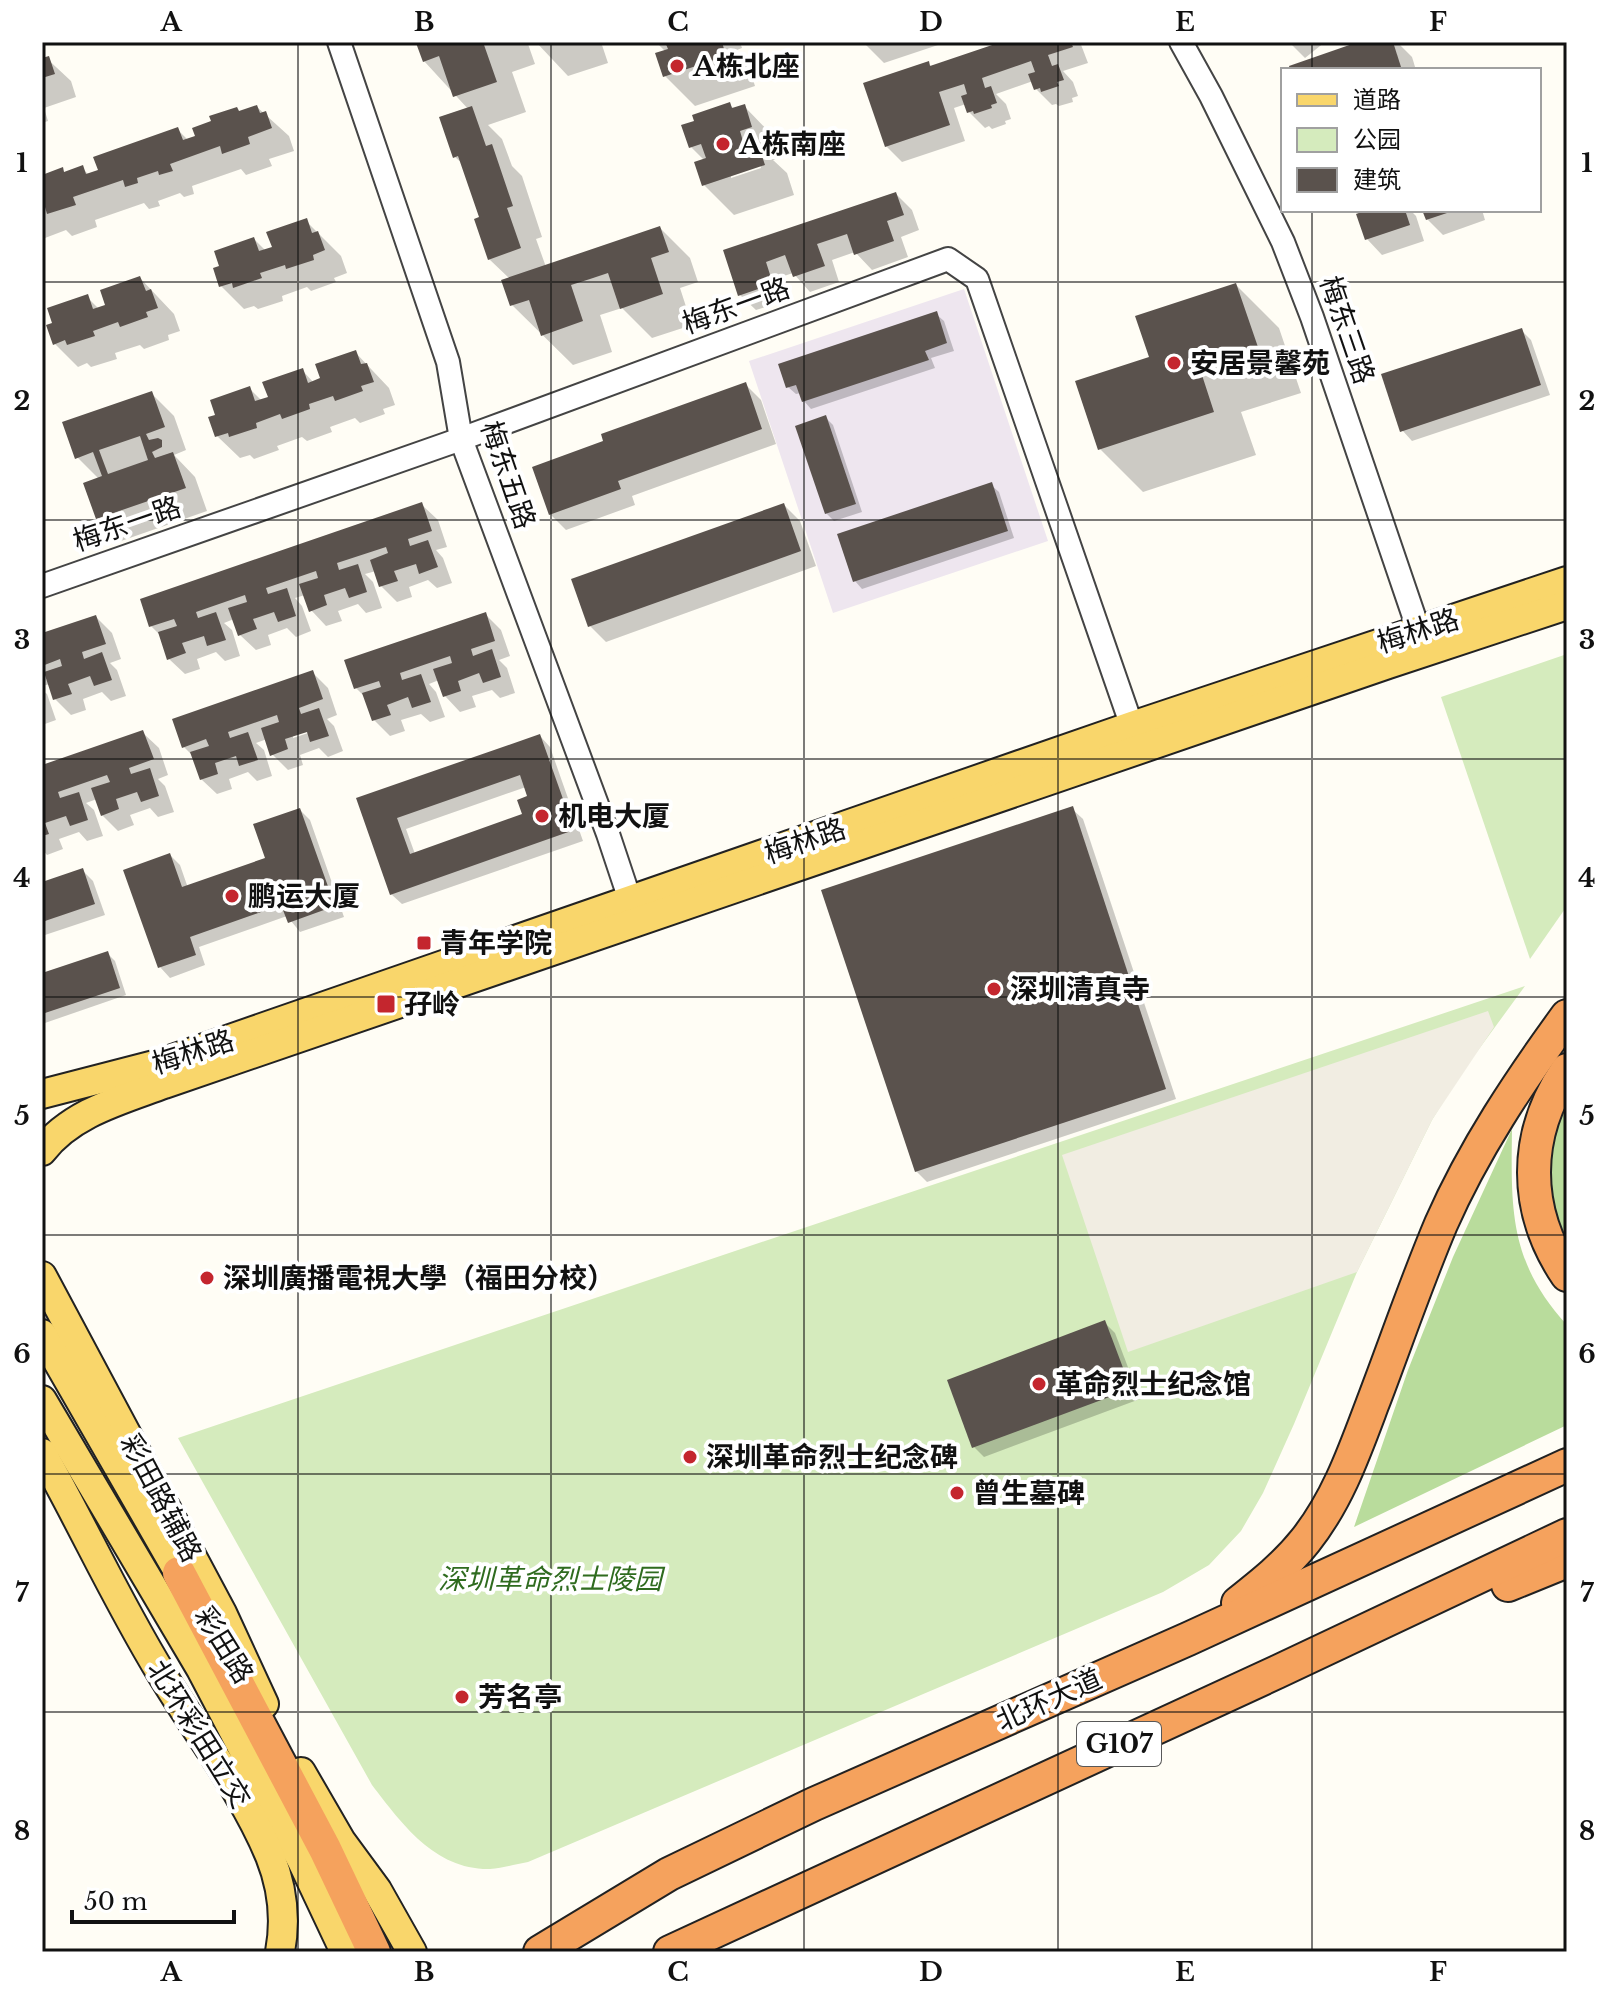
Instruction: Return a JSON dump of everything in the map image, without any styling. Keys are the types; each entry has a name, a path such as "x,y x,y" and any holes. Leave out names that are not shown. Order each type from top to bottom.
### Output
{"highway":[{"path":"1188,1639 1273,1575 1304,1542 1324,1513 1352,1459 1436,1238 1460,1184 1489,1131 1567,1016"},
{"path":"1543,1049 1567,1027"},
{"path":"1567,1070 1553,1091 1541,1119 1534,1162 1534,1198 1541,1228 1567,1275"},
{"name":"北环大道","path":"540,1952 669,1874 720,1848 1567,1465"},
{"name":"G107","path":"670,1952 1567,1535"},
{"path":"1277,1672 1392,1633 1567,1561"},
{"path":"179,1573 374,1952"},
{"path":"716,1952 822,1881"}],"main road":[{"name":"梅林路","path":"42,1094 161,1074 1422,641 1567,581"},
{"name":"梅林路","path":"1422,641 1567,605"},
{"name":"梅林路","path":"42,1151 52,1138 92,1112 161,1074"},
{"name":"彩田路辅路","path":"42,1276 222,1613 273,1723"},
{"name":"彩田路","path":"46,1341 179,1573 273,1723 323,1850 345,1952"},
{"name":"彩田路","path":"42,1400 201,1669 252,1769 323,1850 377,1890 412,1952"},
{"path":"42,1453 82,1525 116,1566 180,1675 252,1769"},
{"name":"北环彩田立交","path":"82,1525 104,1573 160,1671 248,1812 270,1857 280,1888 283,1916 280,1952"}],"street":[{"name":"梅东五路","path":"339,42 448,362 461,439 634,912"},
{"name":"梅东三路","path":"1181,42 1218,109 1283,242 1312,317 1422,641"},
{"name":"梅东一路","path":"42,586 461,439 948,259 977,279 1136,738"}],"shaded area":[{"path":"964,289 1048,541 833,613 749,361"},
{"path":"1488,1011 1494,1027 1432,1120 1357,1272 1128,1352 1062,1155"}],"green space":[{"path":"1567,654 1567,906 1530,959 1441,697"},
{"name":"深圳革命烈士陵园","path":"1525,986 1460,1075 1432,1120 1357,1272 1263,1493 1241,1531 1209,1565 1163,1592 528,1862 490,1869 453,1862 422,1842 395,1815 372,1785 178,1438"},
{"path":"1567,1096 1567,1250 1554,1220 1548,1158"},
{"path":"1512,1129 1512,1185 1517,1233 1534,1279 1567,1325 1567,1425 1354,1527 1408,1370 1453,1257"}],"building":[{"path":"483,42 497,82 453,97 439,56 423,62 416,43"},
{"name":"A栋北座","path":"665,42 722,42 726,56 663,77 655,53 668,49"},
{"path":"1001,42 1071,42 1073,47 1048,55 1052,66 1058,64 1064,80 1057,82 1059,86 1041,92 1040,88 1034,90 1028,74 1035,72 1031,61 982,78 985,88 991,86 997,103 974,114 973,111 967,113 961,96 967,94 964,84 939,92 950,125 885,147 863,83 929,61 930,66"},
{"path":"1358,42 1393,42 1401,67 1290,68"},
{"path":"49,56 55,74 42,78 42,58"},
{"name":"A栋南座","path":"730,102 732,108 745,104 752,127 740,131 744,145 757,141 765,165 702,186 694,162 706,158 701,144 689,148 681,125 694,121 692,115"},
{"path":"257,105 260,113 266,111 272,128 248,137 250,144 222,154 220,146 170,164 173,171 159,175 158,171 137,178 138,183 125,187 123,180 73,197 76,205 47,214 45,207 42,208 42,175 63,167 64,172 83,165 86,174 98,170 93,157 178,127 183,140 195,136 192,128 211,121 209,116 237,107 239,111"},
{"path":"472,106 486,146 492,144 513,206 507,208 521,248 488,260 474,219 479,217 458,156 453,158 439,117"},
{"path":"896,192 904,215 887,221 894,241 854,255 847,234 817,244 825,266 793,277 785,255 766,262 773,284 738,296 723,250"},
{"path":"1406,212 1410,225 1365,240 1356,214"},
{"path":"1423,212 1450,212 1426,220"},
{"path":"307,218 312,233 318,231 325,250 313,255 314,260 260,273 262,278 233,288 232,283 219,287 213,268 219,266 214,251 254,237 259,251 272,247 266,232"},
{"path":"660,226 669,252 651,258 663,294 620,309 608,273 571,285 583,321 541,336 529,300 510,306 501,280"},
{"path":"140,276 146,291 151,289 158,308 146,312 148,317 120,327 118,322 93,331 95,336 67,345 65,340 53,345 46,325 52,323 47,308 88,294 93,309 105,305 100,290"},
{"name":"安居景馨苑","path":"1236,283 1259,350 1200,369 1214,412 1098,450 1075,381 1149,357 1135,316"},
{"path":"937,311 947,343 925,351 929,360 802,402 796,385 786,388 778,364"},
{"path":"1522,328 1541,385 1400,432 1381,374"},
{"path":"356,350 361,364 367,363 374,382 361,386 363,391 335,401 333,396 309,404 310,409 282,419 280,414 256,423 257,428 229,437 228,433 215,437 208,417 215,415 210,400 250,386 255,401 268,397 262,382 303,368 308,383 320,378 315,364"},
{"path":"746,382 762,429 618,481 621,489 549,515 532,467 603,441 601,434"},
{"path":"152,391 165,427 146,434 149,440 162,440 162,447 152,452 155,458 173,452 186,488 96,519 83,483 102,476 93,452 75,459 62,422","holes":["140,436 148,460 108,474 99,450"]},
{"path":"826,415 856,504 825,514 795,426"},
{"path":"992,482 1008,531 853,582 837,534"},
{"path":"422,502 432,531 408,539 410,546 428,540 438,567 419,574 416,564 394,571 398,581 379,587 370,560 388,553 386,547 337,563 339,570 358,564 367,592 349,598 345,588 324,595 327,605 309,612 299,584 318,578 316,571 266,588 268,594 287,588 296,616 278,622 274,612 253,619 257,629 238,636 228,608 247,602 245,595 196,612 198,618 216,612 226,640 207,646 204,636 182,643 186,653 167,660 158,632 177,626 174,619 149,627 140,599"},
{"path":"784,503 801,551 588,627 571,579"},
{"path":"486,612 495,641 471,649 473,656 492,649 501,677 483,683 479,673 458,681 461,691 443,697 433,669 452,663 450,656 400,673 402,680 421,674 431,702 412,708 408,697 387,705 391,715 372,721 362,693 381,687 379,681 354,689 344,660"},
{"path":"96,615 106,644 82,652 84,659 102,652 112,680 94,686 90,676 68,684 72,694 53,700 44,672 62,666 60,659 42,666 42,633"},
{"path":"313,670 323,699 299,708 301,714 319,708 329,736 310,742 307,732 285,739 288,749 270,756 261,728 279,722 277,715 228,732 230,738 248,732 258,760 239,766 236,756 215,763 218,774 200,780 190,752 209,746 206,739 182,748 172,719"},
{"path":"143,730 154,759 129,768 131,774 150,768 159,796 141,802 137,792 116,799 119,809 101,816 91,788 110,782 107,775 58,792 60,798 79,792 88,820 70,826 66,816 45,823 49,834 42,836 42,765"},
{"name":"机电大厦","path":"540,734 574,830 390,895 356,798","holes":["520,775 527,796 517,800 522,814 410,854 397,818"]},
{"name":"深圳清真寺","path":"1073,806 1166,1089 915,1172 821,890"},
{"name":"鹏运大厦","path":"300,808 335,906 288,923 281,905 190,937 196,955 158,968 123,870 170,853 182,887 265,858 253,824"},
{"path":"83,868 95,904 42,922 42,882"},
{"path":"108,951 120,988 42,1014 42,973"},
{"name":"革命烈士纪念馆","path":"1105,1320 1131,1389 972,1448 947,1380"}],"place":[{"name":"A栋北座","path":"677,66"},
{"name":"A栋南座","path":"723,144"},
{"name":"安居景馨苑","path":"1174,363"},
{"name":"机电大厦","path":"542,816"},
{"name":"鹏运大厦","path":"232,896"},
{"name":"青年学院","path":"424,943"},
{"name":"深圳清真寺","path":"994,989"},
{"name":"孖岭","path":"386,1004"},
{"name":"深圳廣播電視大學（福田分校）","path":"207,1278"},
{"name":"革命烈士纪念馆","path":"1039,1384"},
{"name":"深圳革命烈士纪念碑","path":"690,1457"},
{"name":"曾生墓碑","path":"957,1493"},
{"name":"芳名亭","path":"462,1697"}]}
